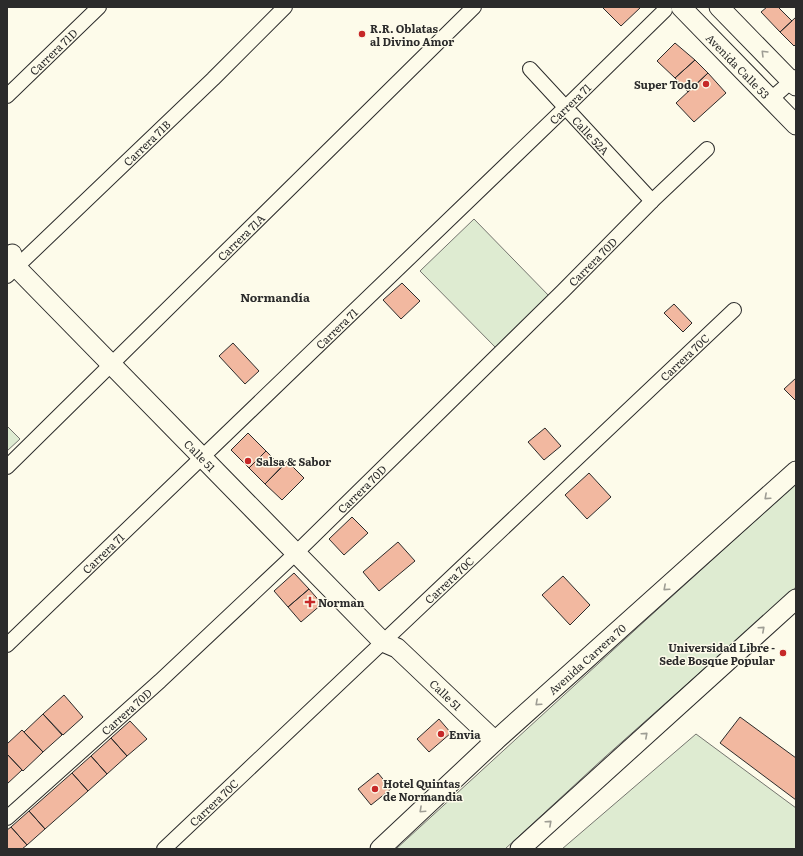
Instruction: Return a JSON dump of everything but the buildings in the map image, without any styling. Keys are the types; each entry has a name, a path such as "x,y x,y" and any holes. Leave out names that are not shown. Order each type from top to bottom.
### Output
{"main road":[{"path":"719,7 794,81"},
{"name":"Avenida Calle 53","path":"673,9 772,99 796,125"},
{"name":"Calle 51","path":"13,261 115,361 390,642 495,741"},
{"name":"Avenida Carrera 70","path":"380,849 495,741 796,471"},
{"path":"520,849 796,599"}],"street":[{"name":"Carrera 71D","path":"7,96 99,7"},
{"name":"Carrera 71B","path":"13,261 213,79 285,7"},
{"name":"Carrera 71","path":"7,645 566,107 673,9"},
{"name":"Carrera 71A","path":"7,467 467,10"},
{"name":"Calle 52A","path":"530,69 652,201"},
{"path":"772,99 794,81"},
{"name":"Carrera 70D","path":"7,818 160,681 300,549 563,291 652,201 707,149"},
{"name":"Carrera 70C","path":"164,849 390,642 734,310"}],"green space":[{"path":"474,219 552,299 499,351 420,271"},
{"path":"7,426 20,439 7,451"},
{"path":"796,484 796,587 605,757 505,849 396,849 647,619"},
{"path":"696,734 796,808 796,849 562,849"}],"place":[{"name":"R.R. Oblatas al Divino Amor","path":"362,34"},
{"name":"Super Todo","path":"706,84"},
{"name":"Salsa & Sabor","path":"248,461"},
{"name":"Norman","path":"310,602"},
{"name":"Universidad Libre - Sede Bosque Popular","path":"783,653"},
{"name":"Envia","path":"441,734"},
{"name":"Hotel Quintas de Normandia","path":"375,789"}],"district":[{"name":"Normandía","path":"275,297"}]}
